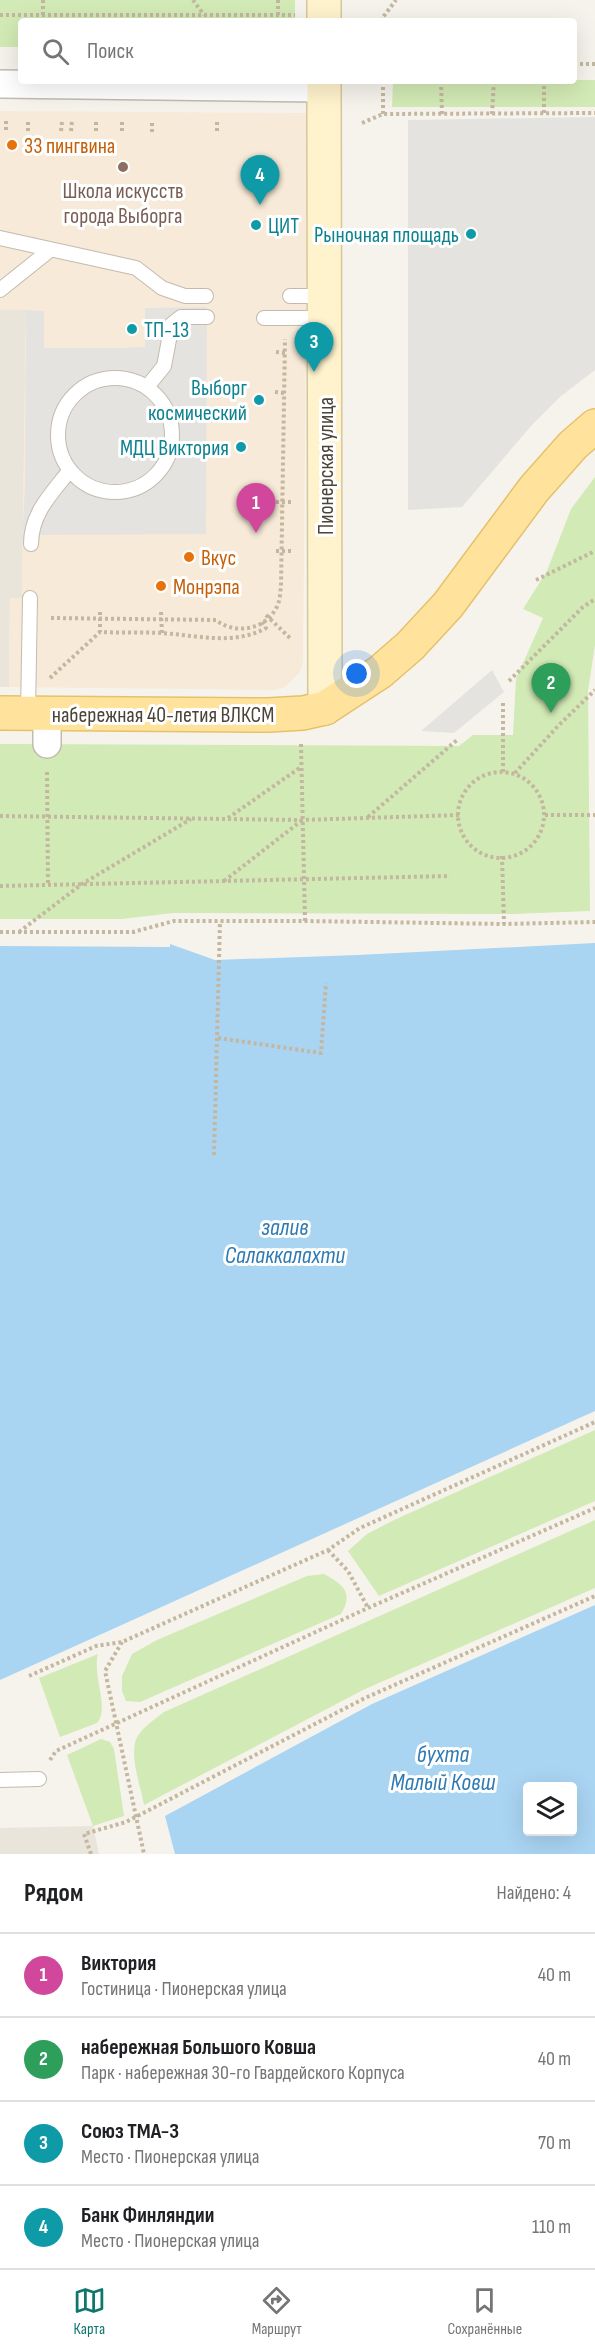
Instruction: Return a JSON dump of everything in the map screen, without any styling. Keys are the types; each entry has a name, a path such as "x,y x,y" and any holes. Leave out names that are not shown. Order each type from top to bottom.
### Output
{"main road":[{"path":"325,708 380,672 410,646 448,605 534,489 573,445 595,426"},
{"name":"набережная 40-летия ВЛКСМ","path":"33,713 268,715 303,713 325,708"}],"street":[{"path":"0,84 324,85"},
{"name":"Пионерская улица","path":"324,85 325,708"}],"lane":[{"path":"0,238 136,268 162,288 185,296 207,296"},
{"path":"0,290 50,250"},
{"path":"290,296 325,307"},
{"path":"264,318 325,307"},
{"path":"147,387 164,366 172,324 181,317 207,317"},
{"path":"127,379 147,387 163,402 170,419 172,443 162,469 142,485 122,492 102,491 92,487 70,470 58,444 59,421 74,395 100,380 127,379"},
{"path":"31,544 31,531 36,514 70,470"},
{"path":"30,598 33,713"},
{"path":"0,1780 39,1779"}],"path":[{"path":"43,0 44,16"},
{"path":"193,0 204,15"},
{"path":"278,0 278,16"},
{"path":"382,18 396,0"},
{"path":"0,15 278,16 317,12"},
{"path":"577,64 595,64"},
{"path":"383,84 383,114"},
{"path":"441,84 442,114"},
{"path":"492,114 494,84"},
{"path":"544,84 544,113"},
{"path":"363,123 383,114 595,113"},
{"path":"6,121 6,130"},
{"path":"28,121 28,131"},
{"path":"61,131 62,122"},
{"path":"71,131 72,122"},
{"path":"96,122 96,132"},
{"path":"122,122 122,132"},
{"path":"152,122 152,132"},
{"path":"217,122 217,132"},
{"path":"47,618 216,620 224,627 238,630 252,628 268,616 280,600 285,333"},
{"path":"276,352 285,353"},
{"path":"275,392 285,393"},
{"path":"284,424 295,425"},
{"path":"276,502 294,502"},
{"path":"276,551 293,551"},
{"path":"536,580 595,551"},
{"path":"509,681 583,607 595,599"},
{"path":"69,611 70,618"},
{"path":"48,885 48,816 33,713 100,632 100,612"},
{"path":"161,612 162,633"},
{"path":"268,616 292,639"},
{"path":"100,632 162,633 233,639 252,636 266,628 262,622"},
{"path":"515,773 595,690"},
{"path":"503,701 503,772"},
{"path":"302,739 305,921"},
{"path":"367,818 457,740"},
{"path":"227,819 301,767"},
{"path":"503,772 515,773 531,782 541,799 545,815 540,835 527,850 511,856 491,856 477,851 459,830 458,806 462,794 476,780 503,772"},
{"path":"0,816 302,820 459,815"},
{"path":"545,815 595,815"},
{"path":"18,932 82,884 193,818"},
{"path":"223,882 302,820"},
{"path":"502,856 504,924"},
{"path":"0,886 450,876"},
{"path":"0,932 134,932 174,921 504,924 595,922"},
{"path":"213,1155 220,921"},
{"path":"218,1038 321,1053 326,983"},
{"path":"28,1676 96,1646 122,1642 328,1550 360,1528 595,1422"},
{"path":"56,1751 368,1608 595,1508"},
{"path":"328,1550 348,1571 368,1608"},
{"path":"91,1854 84,1834 126,1822 365,1698 595,1596"},
{"path":"122,1642 105,1671 144,1854"}],"shaded area":[{"path":"0,111 308,113 303,661 300,672 285,687 274,690 9,687 10,598 22,598 26,310 0,310"},
{"path":"595,117 595,370 560,397 531,426 462,507 408,510 408,120"},
{"path":"207,307 206,534 40,535 39,544 22,543 25,484 26,310 44,311 44,348 119,348 145,347 145,308"},
{"path":"0,310 26,310 22,598 10,598 9,687 0,687"},
{"path":"492,670 504,692 454,733 421,731"},
{"path":"93,1826 99,1854 0,1854 0,1828"}],"green space":[{"path":"0,0 295,0 295,18 18,18 18,47 0,47"},
{"path":"577,80 595,80 595,107 392,107 393,84 577,84"},
{"path":"595,477 595,645 588,691 590,911 512,914 173,913 122,919 0,919 0,744 459,746 473,735 513,735 516,679 543,618 523,609 547,571 571,509"},
{"path":"595,1430 595,1501 379,1596 348,1551 367,1534 394,1520"},
{"path":"595,1520 595,1588 363,1690 144,1805 135,1766 135,1743 143,1730 164,1712"},
{"path":"324,1574 344,1590 346,1600 341,1614 140,1702 126,1701 122,1691 122,1676 132,1654 157,1640 307,1576"},
{"path":"98,1654 97,1672 101,1717 97,1723 60,1737 39,1678"},
{"path":"101,1739 110,1742 114,1749 124,1816 93,1826 67,1755"}],"water":[{"name":"залив Салаккалахти","path":"595,943 595,1411 0,1680 0,946 170,947 170,944 215,960"},
{"name":"бухта Малый Ковш","path":"595,1605 595,1854 175,1854 165,1816 372,1704"}],"place":[{"name":"33 пингвина","path":"12,145"},
{"name":"Школа искусств города Выборга","path":"123,167"},
{"name":"Банк Финляндии","path":"260,205"},
{"name":"ЦИТ","path":"256,225"},
{"name":"Рыночная площадь","path":"471,234"},
{"name":"ТП-13","path":"132,329"},
{"name":"Союз ТМА-3","path":"314,372"},
{"name":"Выборг космический","path":"259,400"},
{"name":"МДЦ Виктория","path":"241,447"},
{"name":"Виктория","path":"256,533"},
{"name":"Вкус","path":"189,557"},
{"name":"Монрэпа","path":"161,586"},
{"name":"набережная Большого Ковша","path":"551,713"}]}
